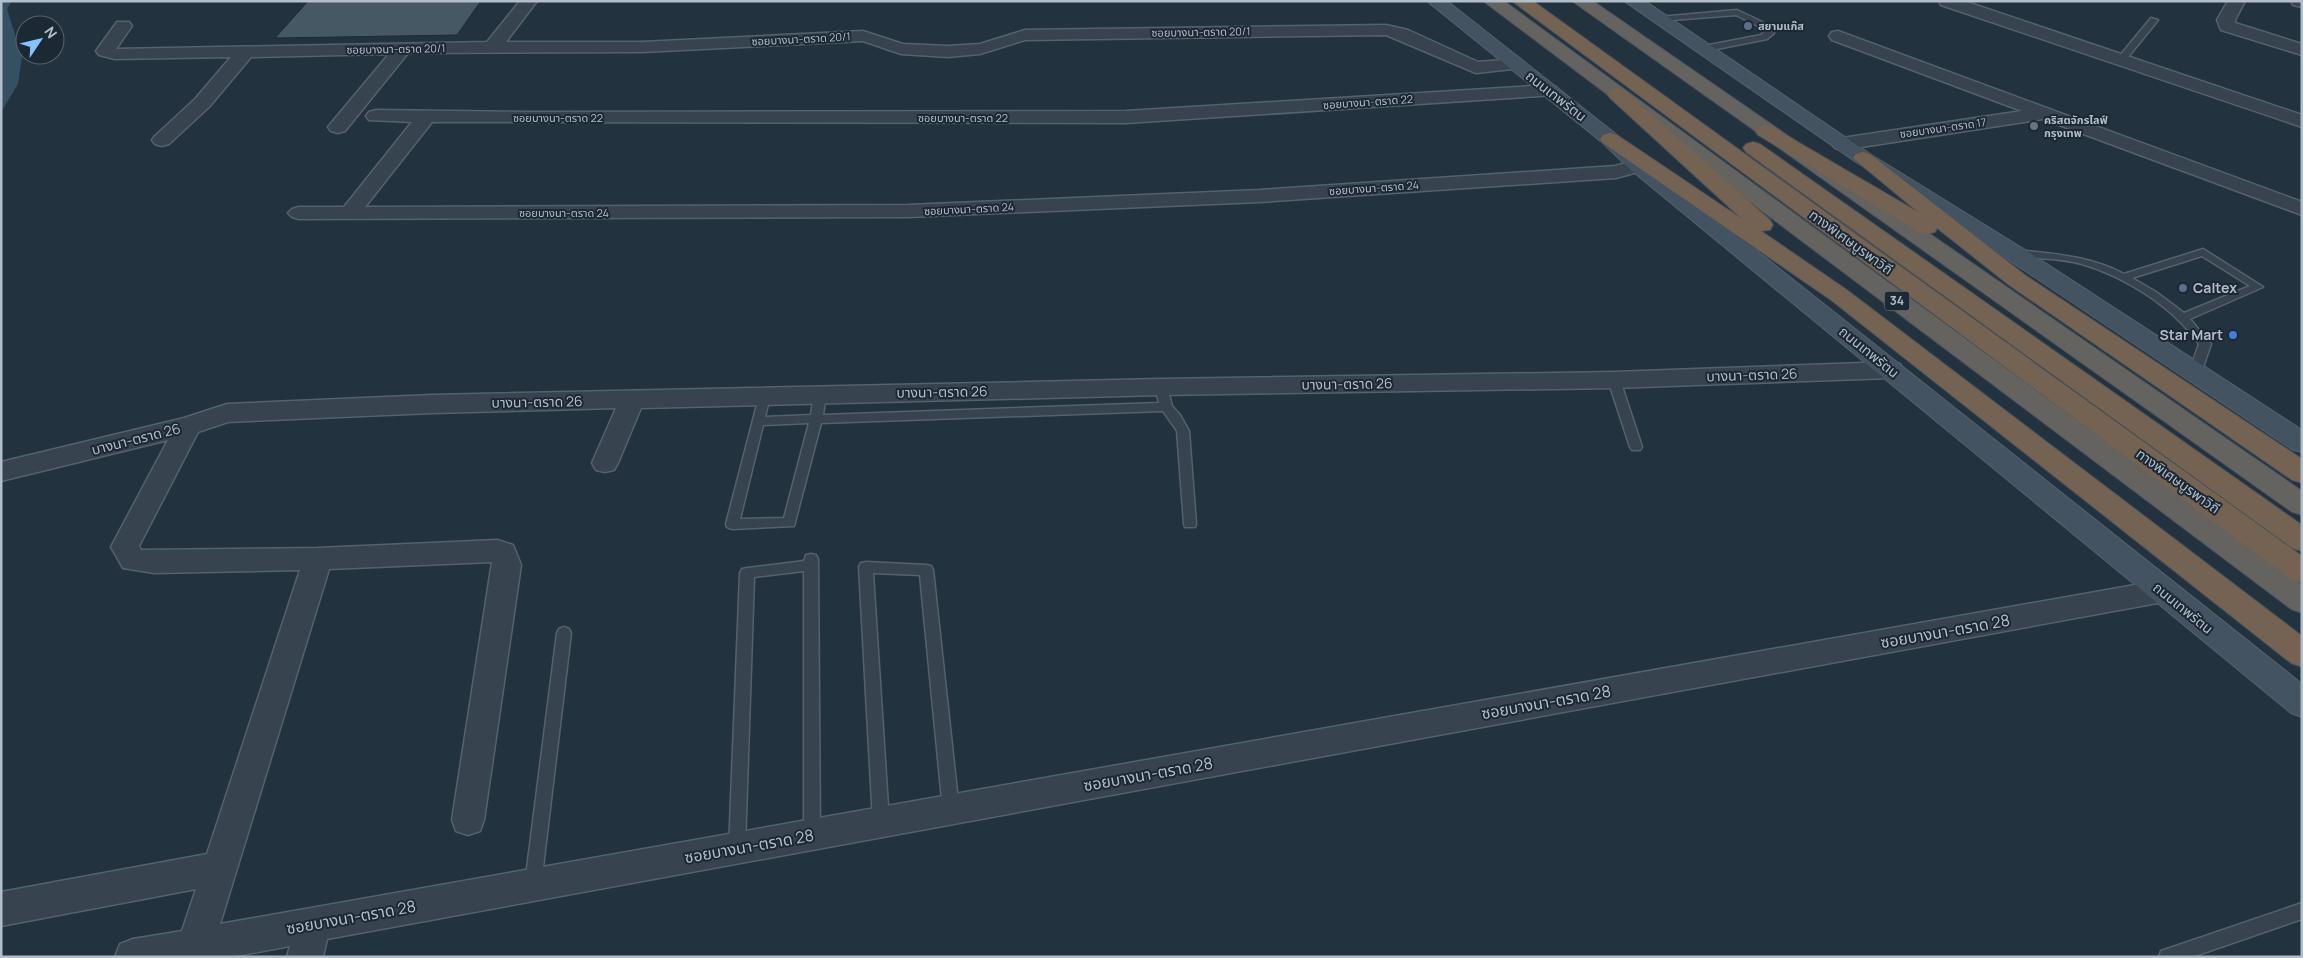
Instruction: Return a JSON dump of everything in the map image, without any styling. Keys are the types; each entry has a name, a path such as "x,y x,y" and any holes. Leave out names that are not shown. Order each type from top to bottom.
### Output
{"highway":[{"name":"34","path":"1492,1 2302,601"},
{"name":"ทางพิเศษบูรพาวิถี","path":"1521,1 2302,572"},
{"name":"ทางพิเศษบูรพาวิถี","path":"1549,1 2302,540"},
{"path":"1581,1 2302,505"},
{"path":"1617,94 1839,295"},
{"path":"1765,131 2017,280 2302,473"},
{"path":"1610,139 1839,295 2302,654"},
{"path":"1863,158 2017,280"}],"main road":[{"path":"1633,1 1863,158 2014,253 2302,443"},
{"name":"ถนนเทพรัตน","path":"1437,2 1610,139 1638,166 2302,703"}],"street":[{"path":"493,47 529,1"},
{"path":"1947,1 2302,121"},
{"path":"2230,2 2226,20 2228,26 2302,50"},
{"name":"ซอยบางนา-ตราด 20/1","path":"123,26 115,34 105,51 115,54 403,48 642,47 729,44 772,39 863,36 874,38 894,48 907,50 967,50 988,47 1012,37 1025,35 1386,30 1402,34 1476,68 1515,64"},
{"path":"1838,36 2302,209"},
{"path":"338,127 403,48"},
{"path":"162,140 202,103 245,52"},
{"name":"ซอยบางนา-ตราด 22","path":"376,116 1126,117 1549,91"},
{"name":"ซอยบางนา-ตราด 17","path":"1842,144 2044,113"},
{"path":"350,214 426,117"},
{"name":"ซอยบางนา-ตราด 24","path":"299,213 908,212 1260,196 1616,172 1638,166"},
{"name":"บางนา-ตราด 26","path":"2,473 188,426 227,413 432,404 820,394 1164,397 1891,370"},
{"path":"605,464 632,399"},
{"path":"188,426 125,548 133,560 154,562 318,559 497,551 502,553 507,565 468,820"},
{"path":"195,946 318,559"},
{"name":"ซอยบางนา-ตราด 28","path":"133,957 195,946 309,940 532,885 2163,592"},
{"path":"1,909 220,868"}],"lane":[{"path":"1658,18 1737,12 1770,28 1770,33 1764,37 1702,49"},
{"path":"2121,60 2154,20"},
{"path":"2124,277 2202,252 2258,287 2184,317"},
{"path":"2014,253 2083,261 2124,277 2184,317 2199,334 2205,344 2195,372"},
{"path":"1614,380 1636,447"},
{"path":"764,396 732,524 789,523 816,419 820,394"},
{"path":"758,421 1164,397 1183,431 1190,524"},
{"path":"737,848 747,573 811,562 812,835"},
{"path":"881,822 866,567 926,570 951,810"},
{"path":"532,885 564,633"},
{"path":"2167,957 2302,911"}],"water":[{"path":"1,1 12,1 7,9 15,35 15,65 21,65 18,84 1,112"}],"building":[{"path":"308,1 481,1 457,35 275,38"}],"place":[{"name":"สยามแก๊ส","path":"1748,26"},
{"name":"คริสตจักรไลฟ์ กรุงเทพ","path":"2034,126"},
{"name":"Caltex","path":"2183,288"},
{"name":"Star Mart","path":"2233,335"}]}
